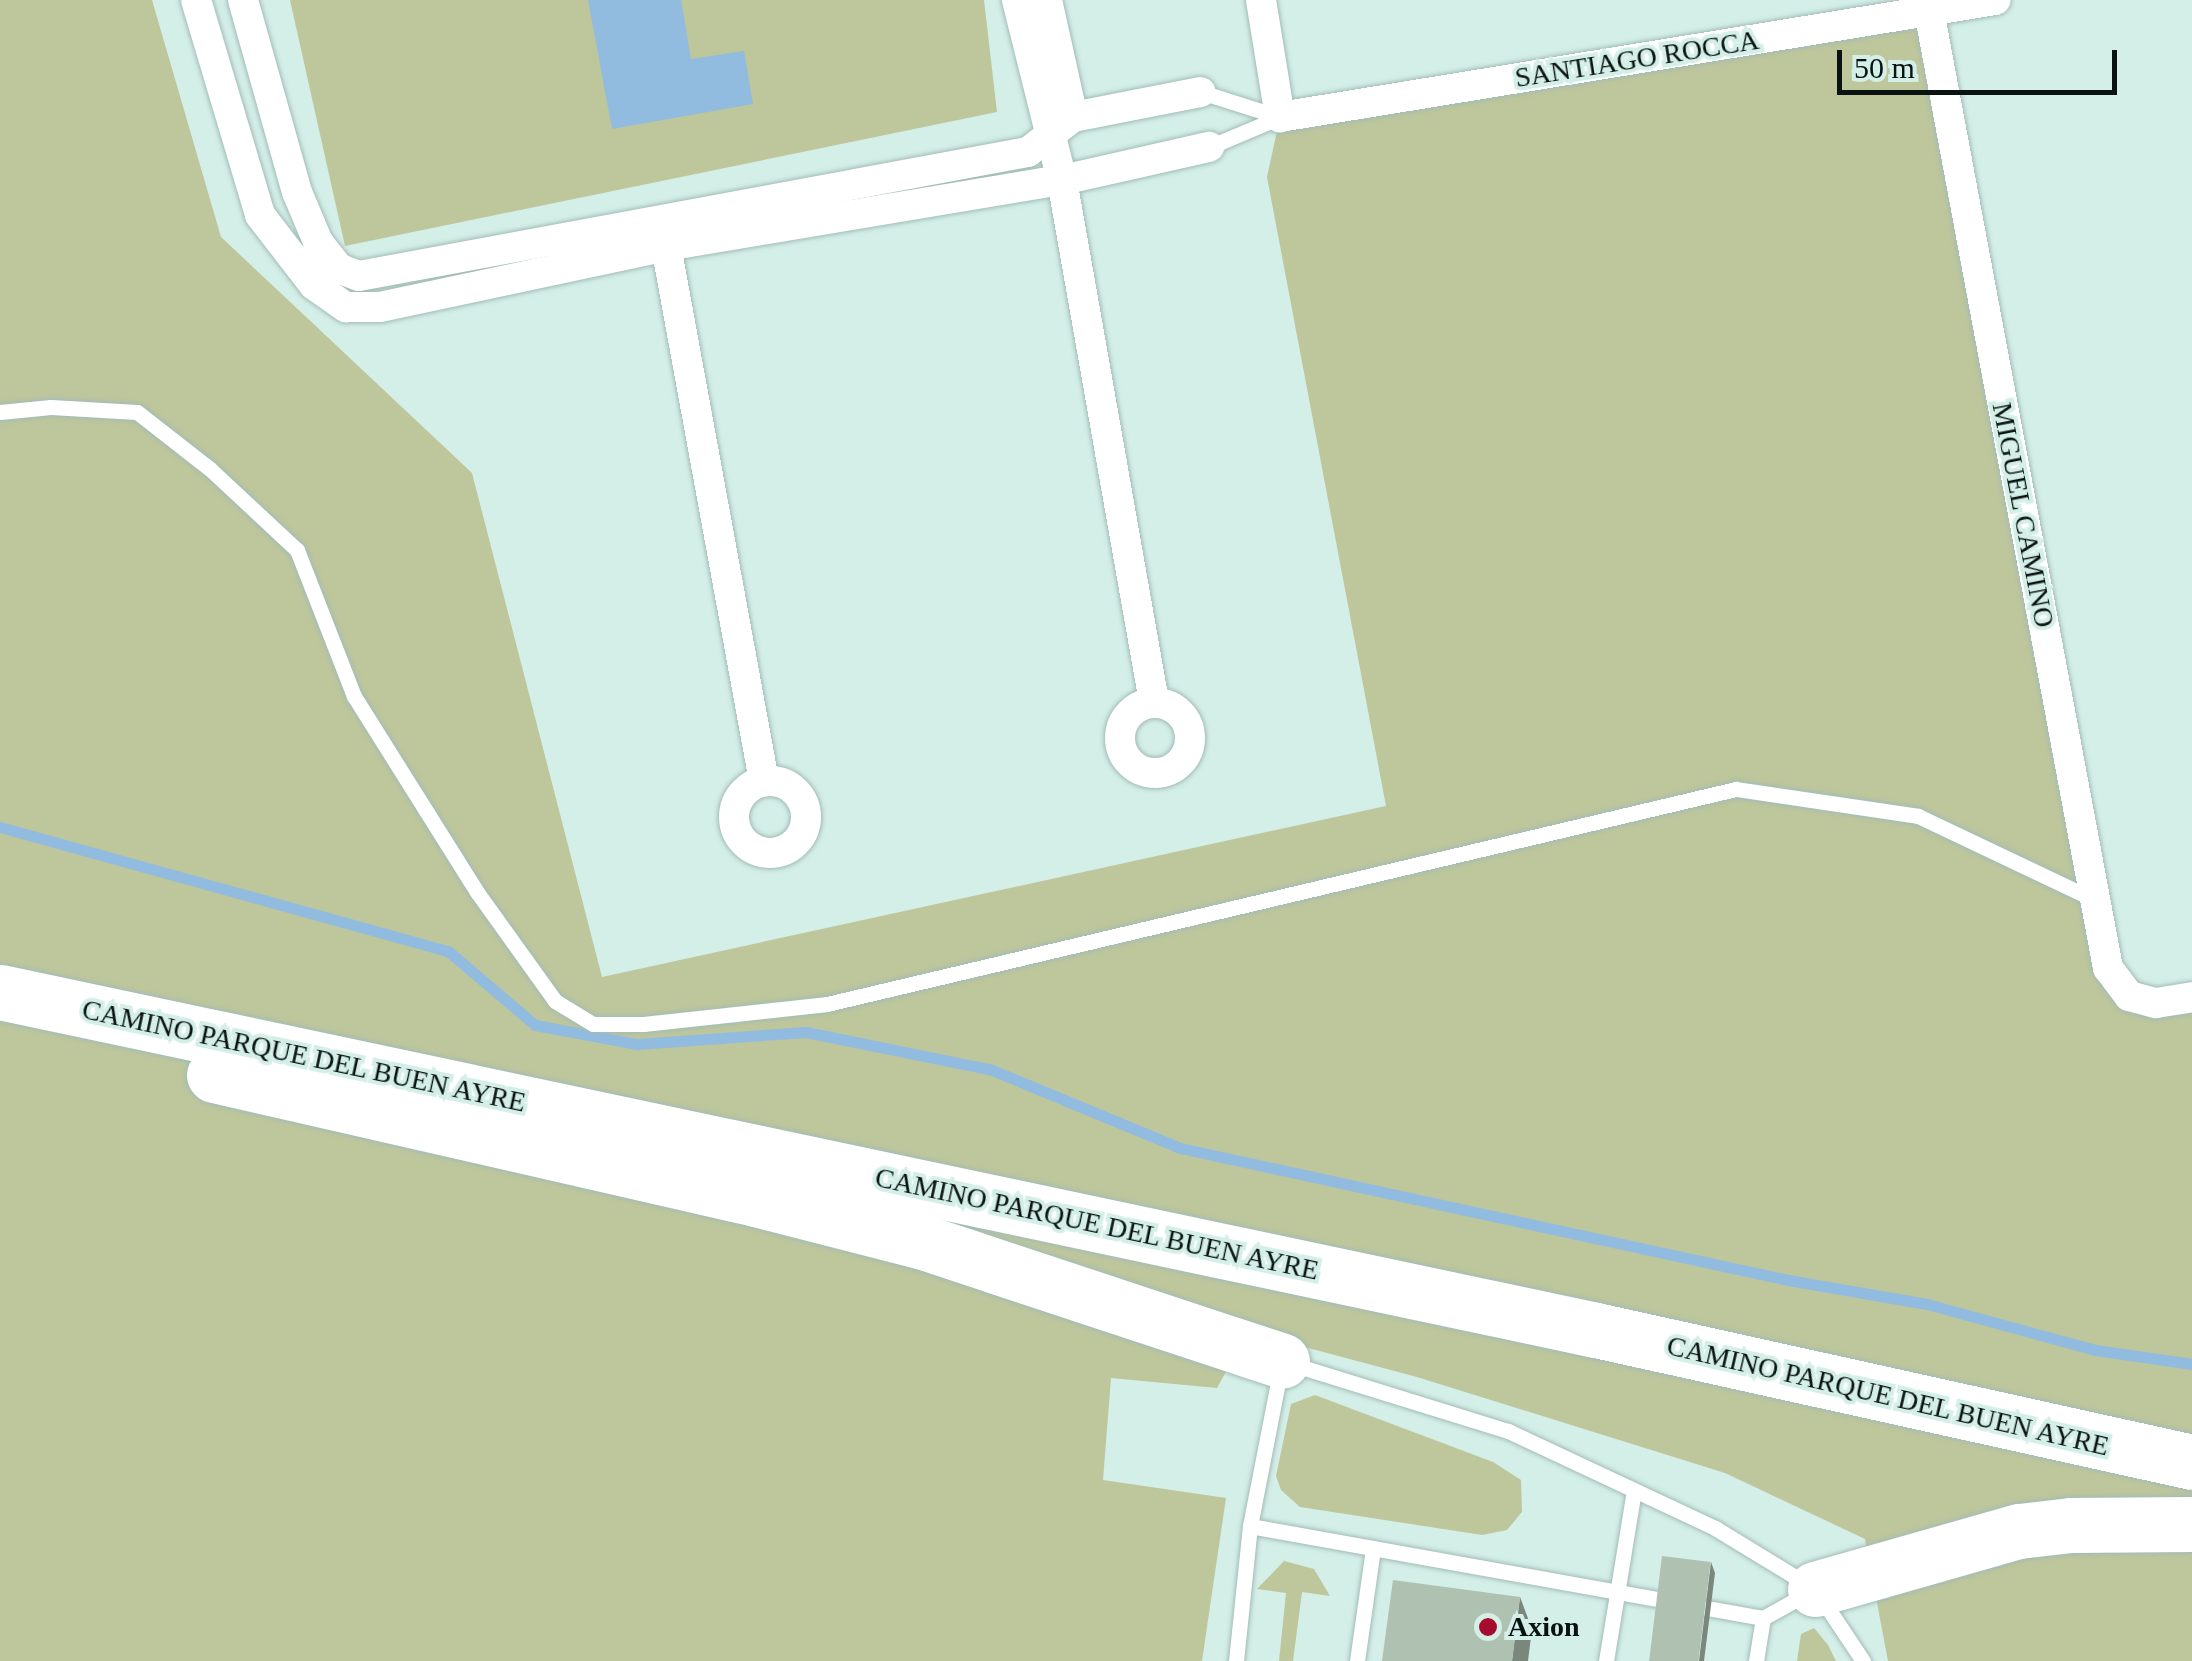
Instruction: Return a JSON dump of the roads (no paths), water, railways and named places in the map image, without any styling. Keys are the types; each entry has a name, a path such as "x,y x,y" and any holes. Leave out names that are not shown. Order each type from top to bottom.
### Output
{"highway":[{"name":"CAMINO PARQUE DEL BUEN AYRE","path":"0,992 1577,1326 2192,1462"},
{"path":"0,1022 923,1242 1282,1361"},
{"path":"1815,1589 2018,1531 2071,1525 2192,1524"}],"street":[{"path":"196,0 260,215 314,284 346,307 380,307 661,235 698,212 1028,152 1062,128 1200,92"},
{"path":"243,0 297,192 318,242 338,268 359,276 1062,180 1210,148"},
{"path":"1017,0 1062,128"},
{"path":"1047,0 1062,128 1062,180 1154,702"},
{"path":"1261,0 1280,117"},
{"name":"SANTIAGO ROCCA","path":"1280,117 1928,6 1995,0"},
{"name":"MIGUEL CAMINO","path":"1928,6 2108,968 2129,996 2156,1003 2192,997"},
{"path":"661,235 764,781"}],"lane":[{"path":"1200,92 1280,117"},
{"path":"1210,148 1280,117"},
{"path":"0,412 51,408 137,412 210,469 296,550 354,696 477,892 555,1001 593,1024 644,1024 828,1004 1736,789 1918,816 2094,900"},
{"path":"1236,1661 1250,1526 1282,1361 1508,1431 1714,1528 1815,1589 1862,1661"},
{"path":"1606,1661 1634,1490"},
{"path":"1250,1526 1763,1618 1815,1589"},
{"path":"1357,1661 1373,1548"},
{"path":"1756,1661 1763,1618"}],"water":[{"path":"588,0 681,0 691,59 744,51 753,104 612,129"}],"waterway":[{"path":"0,827 448,951 535,1025 637,1044 806,1032 992,1070 1180,1148 1788,1280 1927,1304 2095,1350 2192,1364"}],"place":[{"name":"Axion","path":"1488,1627"}]}
